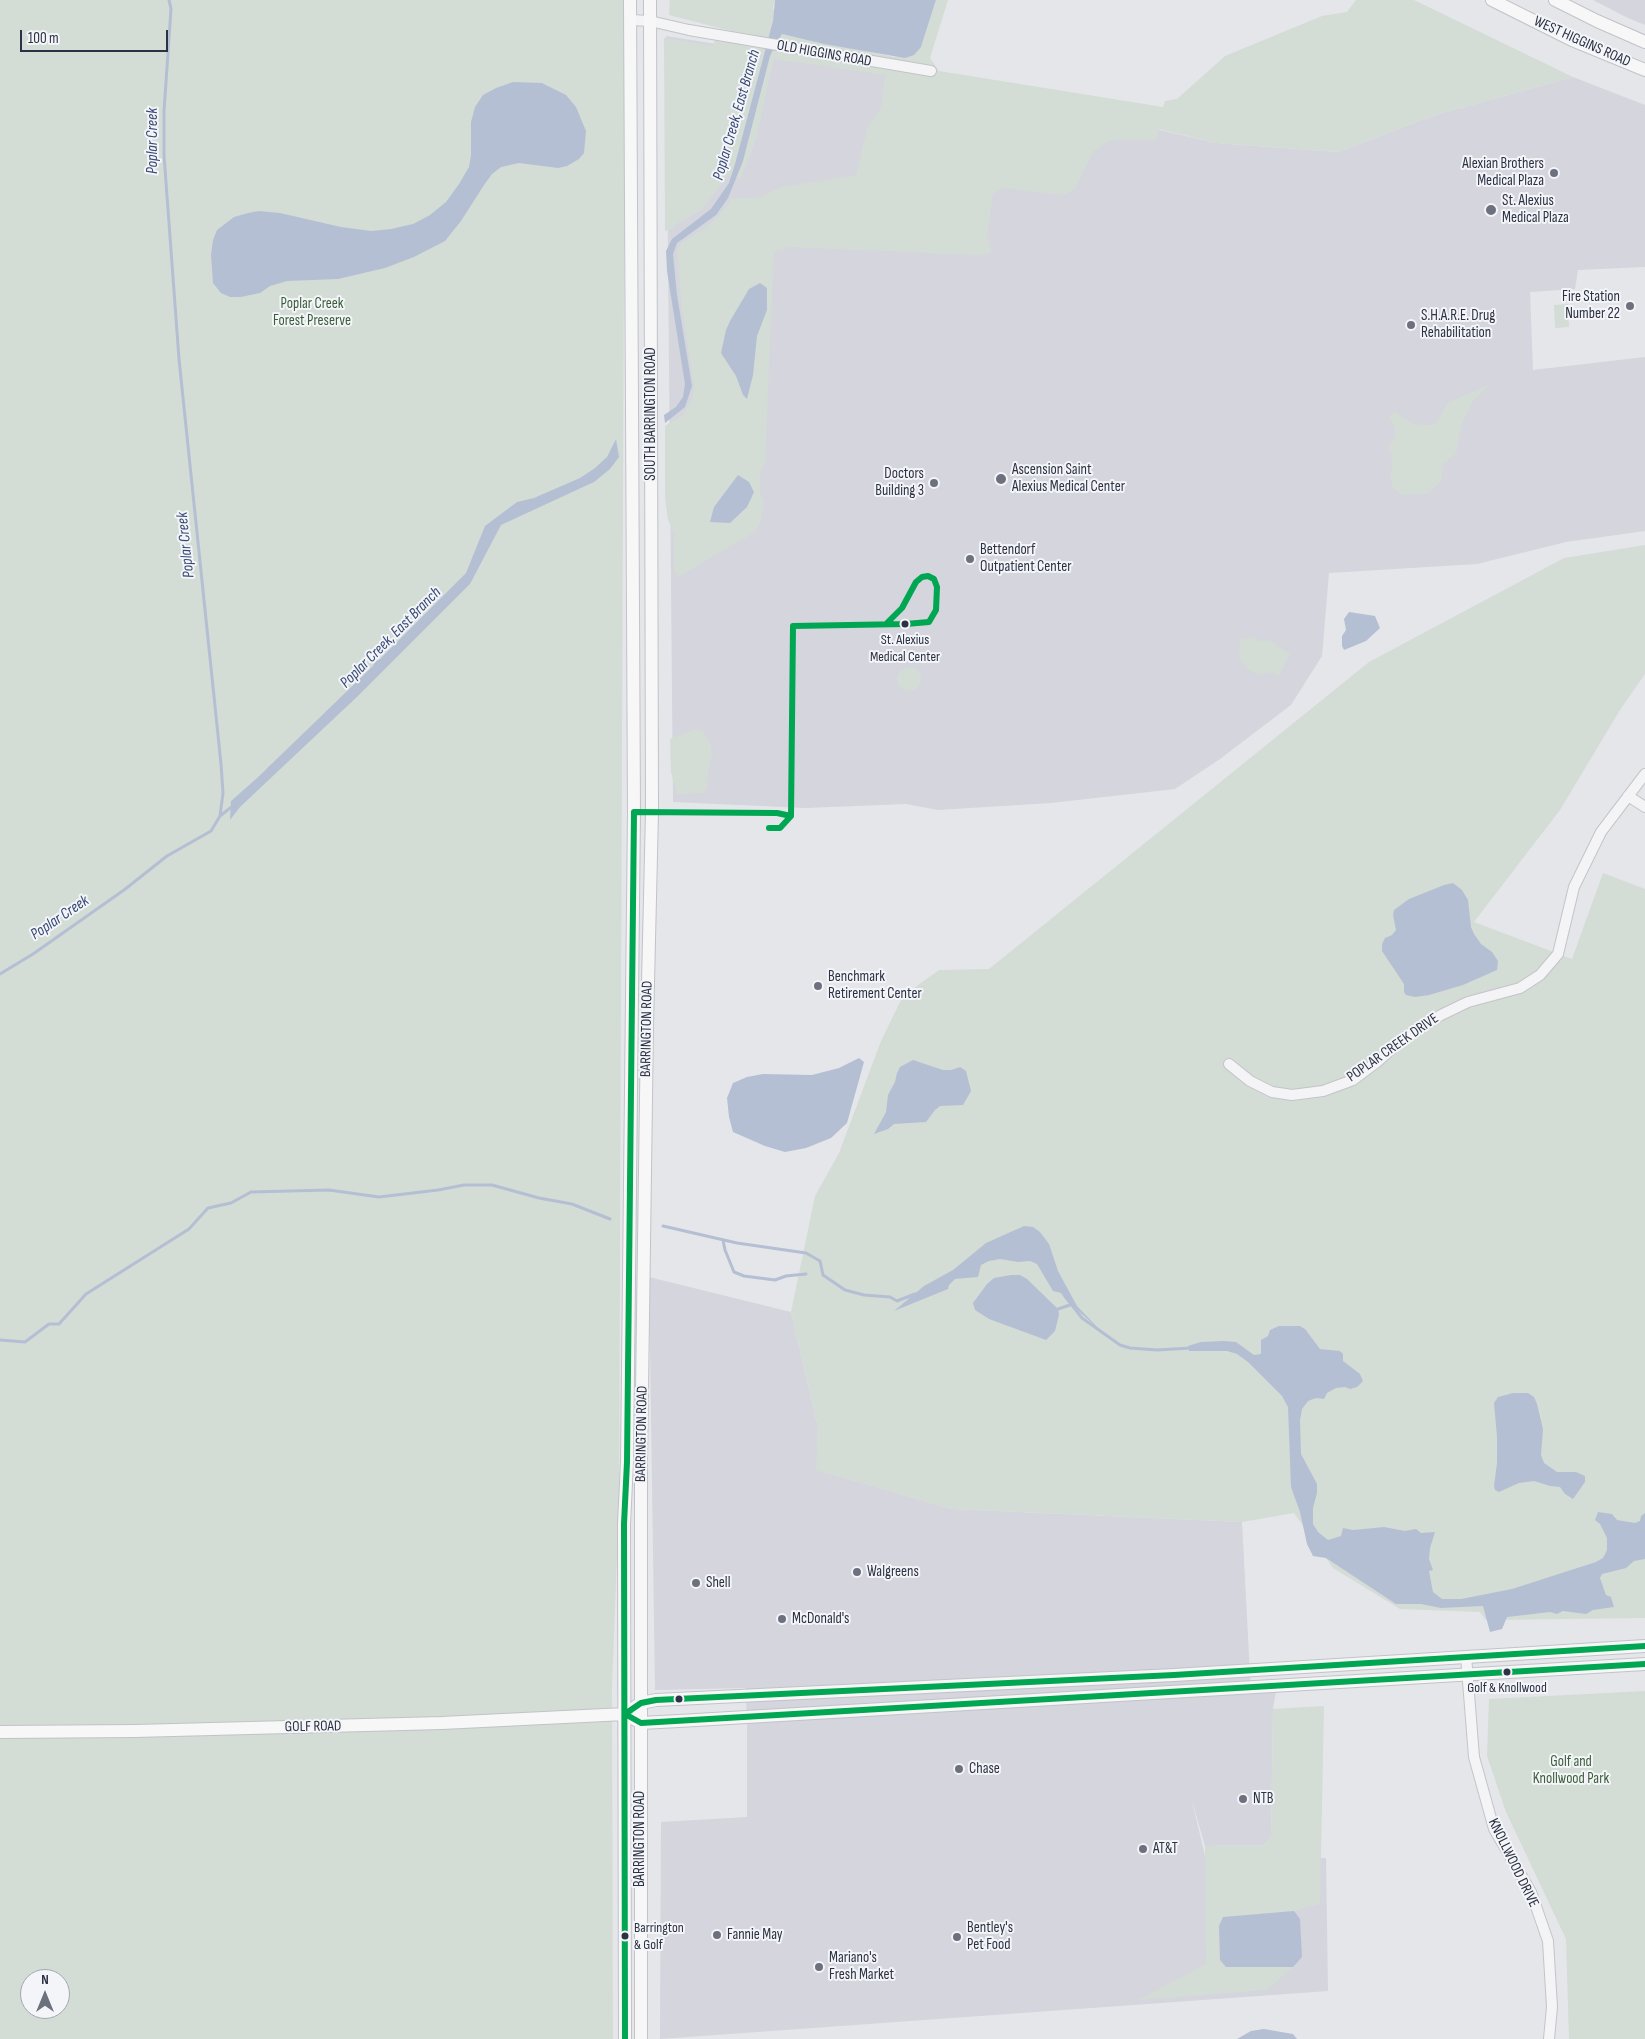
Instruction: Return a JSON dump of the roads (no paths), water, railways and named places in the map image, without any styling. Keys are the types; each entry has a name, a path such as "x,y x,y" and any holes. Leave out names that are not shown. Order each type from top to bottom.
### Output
{"main road":[{"name":"SOUTH BARRINGTON ROAD","path":"630,0 634,828"},
{"name":"SOUTH BARRINGTON ROAD","path":"650,0 652,829"},
{"name":"WEST HIGGINS ROAD","path":"1492,0 1572,40 1645,70"},
{"name":"WEST HIGGINS ROAD","path":"1555,0 1645,42"},
{"name":"BARRINGTON ROAD","path":"625,2039 624,1524 627,1462 634,828"},
{"name":"BARRINGTON ROAD","path":"641,2039 643,1303 652,829"},
{"path":"1645,1646 1174,1675 656,1700 641,1703 625,1714 641,1723 1645,1664"},
{"name":"GOLF ROAD","path":"0,1732 135,1731 442,1723 625,1714"}],"street":[{"name":"OLD HIGGINS ROAD","path":"630,20 650,21 778,46 931,71"},
{"name":"POPLAR CREEK DRIVE","path":"1229,1064 1250,1081 1272,1092 1292,1095 1323,1091 1353,1080 1405,1037 1441,1015 1468,1002 1520,988 1540,974 1558,954 1574,887 1601,832 1645,774"},
{"path":"1628,796 1645,807"},
{"name":"KNOLLWOOD DRIVE","path":"1466,1656 1474,1757 1494,1829 1531,1892 1548,1942 1552,2006 1548,2039"}],"water":[{"path":"775,0 936,0 921,47 914,55 905,58 824,44 782,34 770,56 743,161 728,198 716,215 677,243 673,254 677,295 692,386 685,407 665,423 664,415 676,407 683,397 685,384 667,271 666,251 672,239 711,209 729,183 773,21"},
{"path":"513,82 542,83 566,95 576,107 586,131 584,153 579,159 567,166 558,168 519,163 501,167 492,174 461,221 445,241 414,257 385,268 338,279 287,281 270,286 260,293 241,297 230,297 221,293 213,283 211,255 213,240 217,230 234,217 259,211 280,213 341,227 371,231 413,224 430,215 446,202 469,167 471,122 475,107 483,95"},
{"path":"760,283 767,288 767,310 757,336 753,375 747,399 743,395 736,376 721,353 730,321 749,289"},
{"path":"616,439 619,457 610,469 594,482 501,525 470,584 360,694 240,807 230,820 231,801 373,666 466,573 485,526 517,502 534,498 580,478 607,457"},
{"path":"738,475 749,482 754,492 747,507 730,523 710,522 714,507"},
{"path":"1349,612 1375,616 1380,628 1366,641 1344,650 1342,636 1346,630 1344,619"},
{"path":"1453,883 1462,890 1468,900 1471,927 1481,944 1492,952 1498,961 1497,970 1463,985 1429,995 1415,997 1406,995 1404,984 1382,951 1382,944 1385,938 1392,935 1396,930 1394,910 1409,899"},
{"path":"859,1058 864,1062 847,1123 831,1138 806,1148 785,1152 765,1146 733,1132 727,1098 733,1083 747,1077 763,1074 812,1075 839,1068"},
{"path":"913,1060 943,1070 960,1067 966,1071 971,1091 963,1105 940,1106 926,1122 894,1124 888,1129 874,1134 886,1112 888,1095 900,1067"},
{"path":"1024,1226 1033,1227 1040,1232 1049,1244 1058,1271 1077,1306 1102,1332 1065,1299 1061,1293 1053,1291 1037,1264 1030,1261 1018,1262 1000,1259 989,1261 981,1265 978,1277 955,1279 948,1289 894,1311 924,1286 953,1270 986,1243"},
{"path":"1020,1275 1027,1279 1058,1309 1059,1315 1055,1331 1046,1340 989,1319 975,1310 973,1303 987,1284 994,1278"},
{"path":"1279,1326 1300,1326 1305,1329 1320,1349 1340,1351 1343,1354 1343,1361 1360,1374 1363,1381 1357,1387 1350,1389 1345,1387 1336,1388 1327,1393 1324,1399 1316,1398 1308,1401 1302,1409 1300,1420 1301,1454 1317,1484 1313,1508 1313,1524 1318,1532 1328,1540 1341,1536 1343,1528 1353,1530 1384,1527 1405,1531 1416,1529 1421,1533 1435,1532 1429,1559 1433,1570 1429,1571 1433,1592 1442,1599 1461,1599 1512,1589 1596,1562 1603,1558 1607,1550 1607,1538 1600,1524 1595,1520 1598,1512 1612,1514 1617,1520 1635,1523 1640,1521 1641,1516 1645,1513 1645,1559 1634,1561 1626,1568 1602,1574 1600,1578 1606,1595 1611,1597 1614,1607 1593,1610 1586,1614 1563,1611 1557,1614 1550,1612 1507,1617 1502,1629 1490,1632 1483,1606 1441,1608 1421,1604 1396,1604 1326,1558 1313,1556 1307,1544 1300,1512 1291,1487 1288,1407 1282,1396 1248,1362 1237,1354 1227,1351 1189,1351 1188,1346 1201,1342 1236,1342 1254,1355 1261,1354 1261,1340 1268,1336 1270,1330"},
{"path":"1513,1393 1528,1393 1534,1397 1543,1429 1541,1455 1544,1463 1557,1472 1576,1472 1585,1476 1585,1482 1573,1499 1565,1494 1560,1487 1534,1481 1519,1483 1499,1492 1495,1490 1497,1437 1494,1403 1498,1397"},
{"path":"1294,1911 1300,1919 1302,1957 1293,1967 1226,1967 1220,1960 1219,1926 1223,1917"},
{"path":"1264,2029 1293,2034 1297,2039 1237,2039 1251,2031"}],"waterway":[{"name":"Poplar Creek","path":"0,974 33,954 124,890 167,856 211,831 220,816 223,793 221,764 179,359 164,155 164,111 171,9 169,0"},
{"name":"Poplar Creek, East Branch","path":"220,816 234,805"},
{"path":"0,1340 25,1342 49,1324 59,1324 86,1294 189,1229 208,1208 231,1203 251,1192 329,1190 379,1197 464,1185 492,1185 539,1198 572,1204 610,1219"},
{"path":"663,1226 737,1243 806,1253 820,1261 823,1275 845,1290 864,1295 890,1297 897,1301 915,1294"},
{"path":"723,1240 734,1272 744,1276 775,1280 786,1276 806,1274"},
{"path":"1068,1300 1082,1318 1120,1345 1130,1348 1157,1350 1191,1348"},
{"path":"1058,1309 1070,1305"}],"place":[{"name":"Alexian Brothers Medical Plaza","path":"1554,173"},
{"name":"St. Alexius Medical Plaza","path":"1491,210"},
{"name":"Fire Station Number 22","path":"1630,306"},
{"name":"S.H.A.R.E. Drug Rehabilitation","path":"1411,325"},
{"name":"Ascension Saint Alexius Medical Center","path":"1001,479"},
{"name":"Doctors Building 3","path":"934,483"},
{"name":"Bettendorf Outpatient Center","path":"970,559"},
{"name":"St. Alexius Medical Center","path":"905,624"},
{"name":"Benchmark Retirement Center","path":"818,986"},
{"name":"Walgreens","path":"857,1572"},
{"name":"Shell","path":"696,1583"},
{"name":"McDonald's","path":"782,1619"},
{"name":"Golf & Knollwood","path":"1507,1672"},
{"name":"Chase","path":"959,1769"},
{"name":"NTB","path":"1243,1799"},
{"name":"AT&T","path":"1143,1849"},
{"name":"Fannie May","path":"717,1935"},
{"name":"Barrington & Golf","path":"625,1936"},
{"name":"Bentley's Pet Food","path":"957,1937"},
{"name":"Mariano's Fresh Market","path":"819,1967"}],"park label":[{"name":"Poplar Creek Forest Preserve","path":"312,312"},
{"name":"Golf and Knollwood Park","path":"1571,1770"}]}
